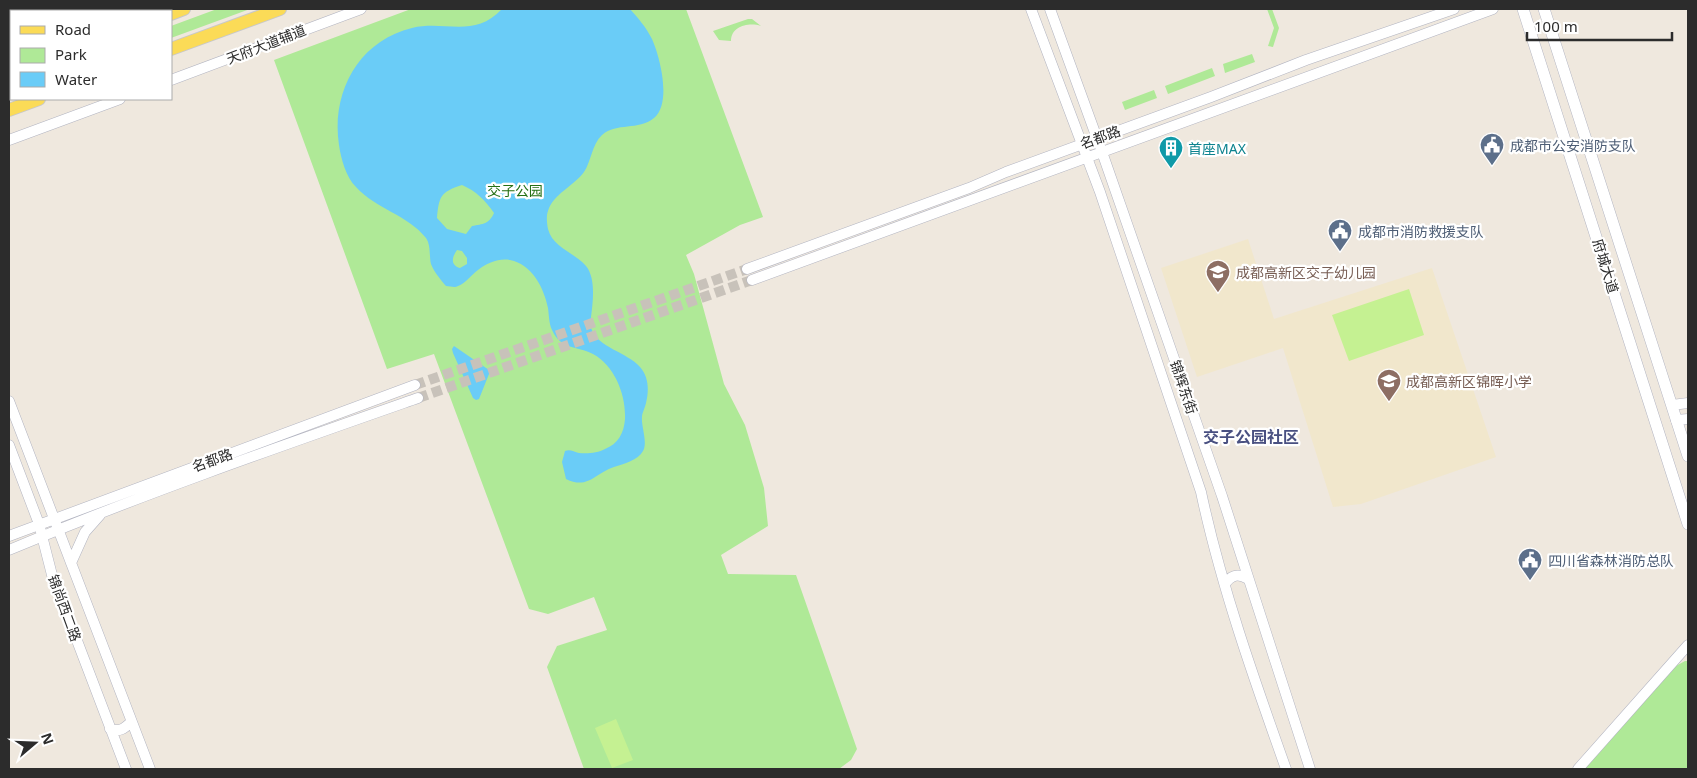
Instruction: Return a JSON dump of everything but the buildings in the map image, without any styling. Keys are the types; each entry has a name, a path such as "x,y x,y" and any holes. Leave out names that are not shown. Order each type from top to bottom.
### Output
{"main road":[{"path":"172,14 184,9"},
{"path":"172,49 280,9"},
{"name":"府城大道","path":"1523,9 1688,524"},
{"name":"府城大道","path":"1544,9 1672,405 1682,420 1688,456"},
{"path":"9,110 36,100"}],"street":[{"name":"天府大道辅道","path":"172,80 361,9"},
{"name":"锦辉东街","path":"1031,9 1100,192 1201,492 1210,537 1263,704 1286,769"},
{"name":"锦辉东街","path":"1050,9 1222,496 1310,769"},
{"name":"名都路","path":"747,269 969,188 1306,60 1454,9"},
{"path":"752,280 1493,9"},
{"path":"9,140 117,100"},
{"name":"名都路","path":"9,536 415,385"},
{"path":"9,550 103,512 261,453 418,398"},
{"path":"9,401 150,769"},
{"path":"1672,405 1688,404"},
{"name":"锦尚西二路","path":"9,445 43,536 52,575 126,769"},
{"path":"71,563 85,532 103,512"},
{"path":"1225,584 1232,576 1238,575 1248,579"},
{"path":"1578,769 1688,645"},
{"path":"110,729 116,731 124,729 132,722"}],"shaded area":[{"name":"成都高新区锦晖小学","path":"1248,239 1274,319 1432,268 1496,457 1361,504 1333,507 1283,348 1197,377 1161,268"}],"green space":[{"path":"217,9 250,9 172,38 172,26"},
{"name":"交子公园","path":"411,9 686,9 763,217 740,225 686,255 694,274 724,384 745,425 764,488 768,526 721,555 728,574 796,575 857,749 851,760 839,769 584,769 547,667 557,646 607,630 594,597 548,614 529,609 434,354 387,369 274,60"},
{"path":"1267,9 1272,9 1279,28 1273,47 1268,46 1274,28"},
{"path":"752,19 761,26 742,26 734,32 731,41 719,40 713,31"},
{"path":"1252,54 1255,62 1225,73 1223,64"},
{"path":"1212,68 1215,76 1168,94 1165,86"},
{"path":"1154,90 1157,98 1125,110 1122,102"},
{"path":"1409,289 1424,335 1349,361 1332,315"},
{"path":"1688,661 1688,769 1584,769 1674,667"},
{"path":"616,719 633,760 612,768 595,728"}],"water":[{"path":"502,9 630,9 652,39 661,68 663,80 662,102 654,118 641,124 614,129 602,135 596,143 584,172 554,200 547,213 548,229 554,241 581,261 589,271 593,283 590,326 595,335 606,345 628,357 640,367 648,384 647,398 642,417 645,443 643,451 634,459 607,470 586,482 580,483 566,479 562,462 565,451 570,450 579,453 596,452 610,447 622,433 625,419 624,400 613,374 601,359 587,351 570,347 556,337 551,328 546,300 540,285 531,272 518,262 502,260 489,263 475,272 461,285 455,287 446,286 431,264 426,238 410,223 364,195 352,183 340,150 339,107 344,89 352,72 363,57 377,44 393,35 412,28 424,26 470,26 481,24","holes":["462,185 480,196 494,213 488,221 472,226 466,234 447,229 437,218 442,196 449,190","457,250 462,251 467,258 467,264 460,268 453,263"]},
{"path":"454,346 489,370 479,399 473,398 453,353 452,349"}],"tunnel":[{"path":"415,385 747,269"},
{"path":"418,398 752,280"}],"place":[{"name":"成都市公安消防支队","path":"1492,166"},
{"name":"首座MAX","path":"1171,169"},
{"name":"成都市消防救援支队","path":"1340,252"},
{"name":"成都高新区交子幼儿园","path":"1218,293"},
{"name":"成都高新区锦晖小学","path":"1389,402"},
{"name":"四川省森林消防总队","path":"1530,581"}],"district":[{"name":"交子公园社区","path":"1251,437"}]}
